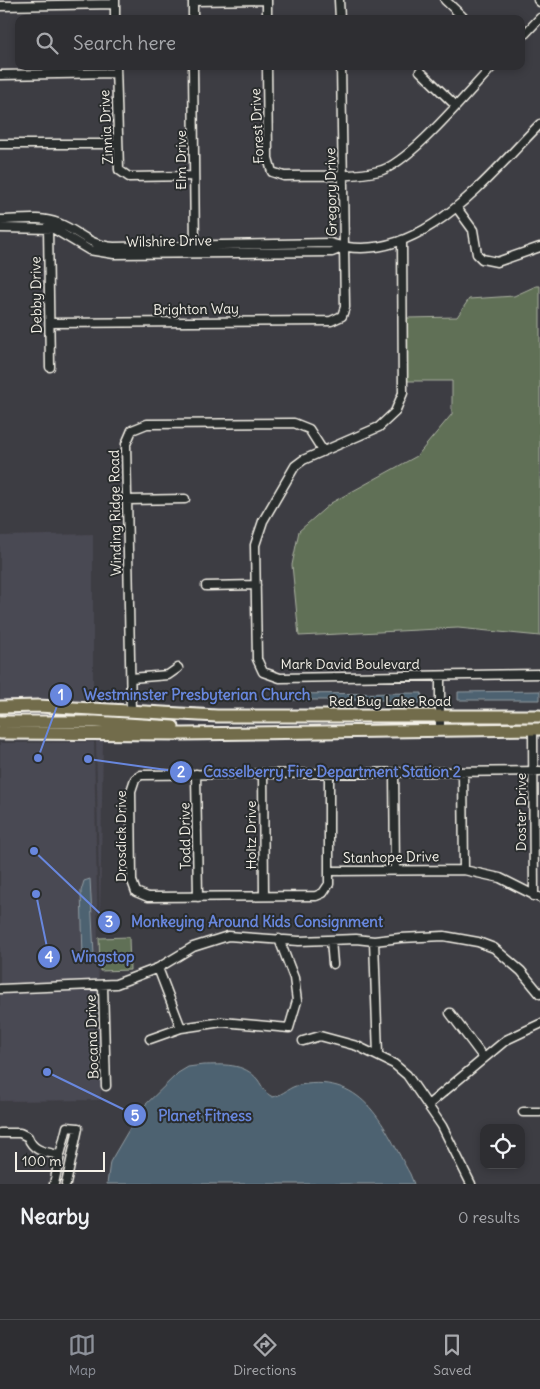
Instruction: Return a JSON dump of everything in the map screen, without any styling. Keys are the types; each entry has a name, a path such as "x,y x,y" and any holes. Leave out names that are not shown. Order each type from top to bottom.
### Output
{"main road":[{"name":"Red Bug Lake Road","path":"0,707 38,706 216,716 540,716"},
{"path":"0,722 95,722 292,731"},
{"name":"Red Bug Lake Road","path":"0,733 183,734 538,727"}],"street":[{"path":"193,15 193,1 267,0 267,15"},
{"path":"339,0 340,15"},
{"path":"445,0 462,15"},
{"path":"0,6 115,2 115,15"},
{"path":"525,34 540,18"},
{"path":"0,75 116,70"},
{"name":"Zinnia Drive","path":"116,70 119,170 129,177 194,176"},
{"name":"Elm Drive","path":"193,70 195,249"},
{"name":"Forest Drive","path":"267,70 268,158 272,172 284,176 344,175"},
{"name":"Gregory Drive","path":"341,70 345,307 342,316"},
{"path":"344,175 380,171 392,166 408,155 489,70"},
{"path":"420,72 455,105"},
{"name":"Wilshire Drive","path":"0,220 69,228 81,238 102,246 332,252 344,247 368,247 402,240 432,226 457,208 540,124"},
{"path":"0,144 118,144"},
{"path":"457,208 473,230 477,254 482,259 497,262 540,247"},
{"name":"Wilshire Drive","path":"0,228 48,225"},
{"name":"Debby Drive","path":"48,225 50,367"},
{"name":"Mark David Boulevard","path":"402,240 403,380 399,404 389,420 379,427 323,451 295,466 263,521 255,545 257,659 263,672 280,678 440,676"},
{"name":"Brighton Way","path":"50,323 331,321 342,316"},
{"name":"Winding Ridge Road","path":"131,712 126,500 126,444 128,437 139,426 148,424 294,423 309,429 323,451"},
{"path":"126,500 185,499"},
{"path":"206,586 256,585"},
{"path":"130,678 168,675 178,668"},
{"path":"440,729 440,676 540,674"},
{"name":"Doster Drive","path":"537,897 536,771 538,727"},
{"path":"196,774 536,771"},
{"path":"463,772 464,870"},
{"path":"394,773 395,870"},
{"name":"Drosdick Drive","path":"136,892 132,882 131,790 135,779 148,774 196,774"},
{"name":"Todd Drive","path":"196,774 198,897"},
{"name":"Holtz Drive","path":"263,774 264,896"},
{"path":"329,774 329,871"},
{"name":"Stanhope Drive","path":"136,892 148,897 316,896 326,890 329,884 329,871 464,870 500,878 537,897"},
{"path":"0,989 102,987 116,984 158,968 211,940 237,936 299,941 374,941 444,936 478,942 494,948 521,971 540,994"},
{"path":"150,1039 181,1028 222,1022 289,1028 297,1001 294,978 279,939"},
{"path":"331,940 333,964"},
{"path":"374,941 378,1055"},
{"path":"158,968 181,1028"},
{"name":"Bocana Drive","path":"102,987 106,1086"},
{"path":"450,1013 483,1057"},
{"path":"428,1105 483,1057 515,1036 540,1024"},
{"path":"303,1041 320,1036 357,1046 378,1055 407,1075 442,1126 471,1184"},
{"path":"523,1112 540,1112"},
{"path":"54,1184 67,1127 78,1128 66,1184"},
{"path":"0,1133 20,1133 28,1137 30,1145 36,1150 60,1156"}],"shaded area":[{"path":"93,534 93,706 0,704 0,536"},
{"path":"38,710 93,713 93,718 0,714 0,711"},
{"path":"103,741 100,927 96,742"},
{"path":"94,742 101,1100 0,1101 0,743"}],"green space":[{"path":"540,286 540,636 458,628 299,636 292,565 299,531 331,503 417,456 452,414 452,381 407,381 406,318 457,317 469,299 514,296"},
{"path":"129,937 130,970 100,971 99,938"}],"water":[{"path":"540,691 540,700 458,700 458,692"},
{"path":"422,693 420,703 398,700 281,700 279,694"},
{"path":"90,879 93,962 88,962 83,957 81,891 84,881"},
{"path":"225,1065 246,1070 273,1097 296,1086 323,1083 341,1087 357,1096 381,1122 414,1184 107,1184 110,1162 141,1109 178,1073 188,1067"}],"place":[{"name":"Westminster Presbyterian Church","path":"38,758"},
{"name":"Casselberry Fire Department Station 2","path":"88,759"},
{"name":"Monkeying Around Kids Consignment","path":"34,851"},
{"name":"Wingstop","path":"36,894"},
{"name":"Planet Fitness","path":"47,1072"}]}
